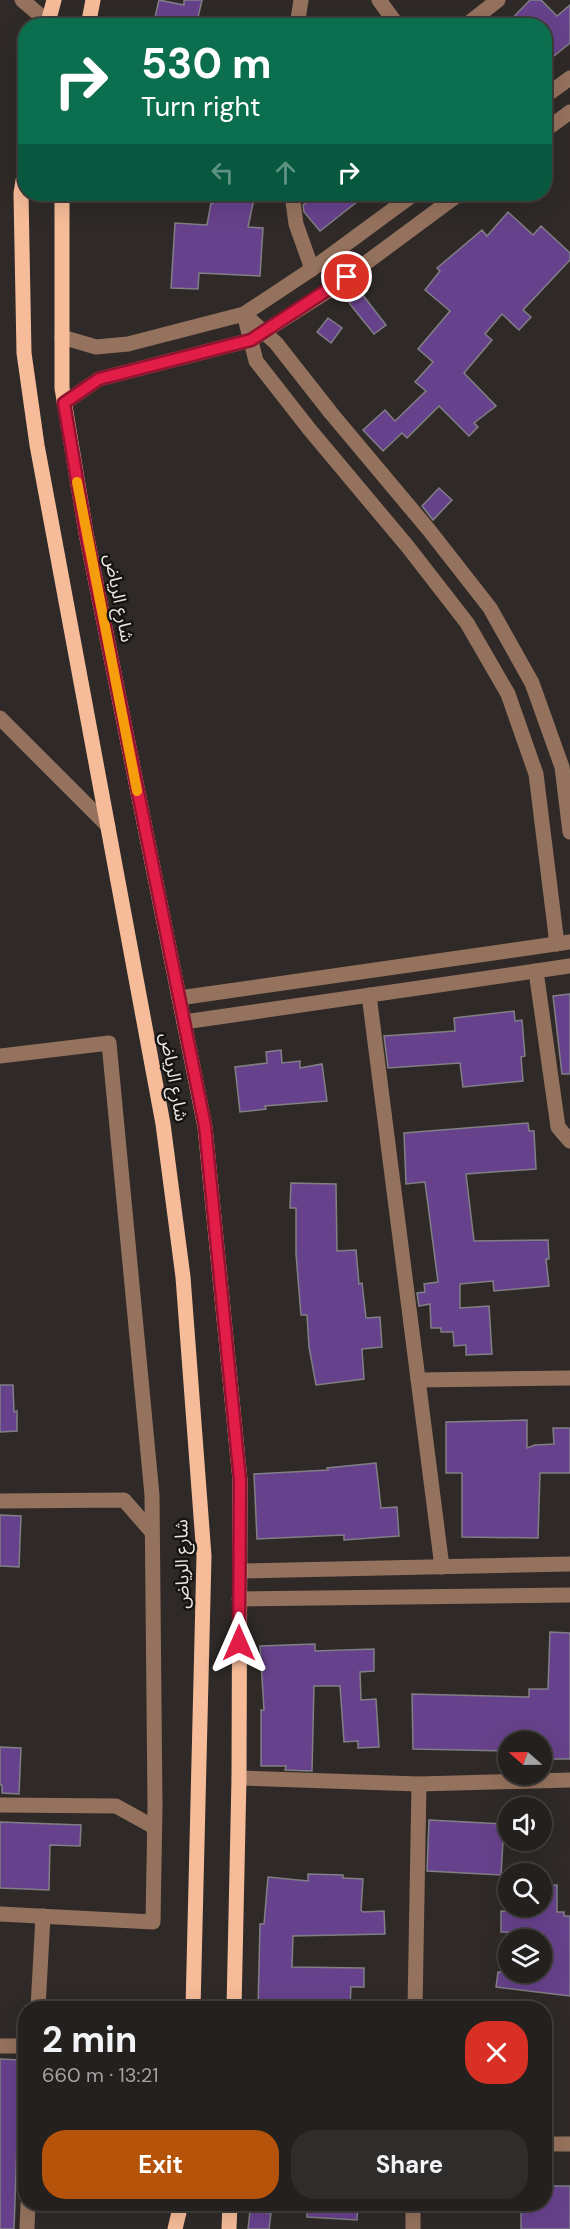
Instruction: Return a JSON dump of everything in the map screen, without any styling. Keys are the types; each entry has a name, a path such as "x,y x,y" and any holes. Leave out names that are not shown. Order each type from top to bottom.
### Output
{"main road":[{"path":"50,18 54,0"},
{"path":"90,18 93,0"},
{"name":"شارع الرياض","path":"21,201 24,353 37,445 164,1124 183,1277 204,1556 193,2001"},
{"name":"شارع الرياض","path":"62,201 62,388 64,403 88,545 205,1126 240,1480 239,1778 234,2001"},
{"path":"176,2229 180,2211"},
{"path":"185,2229 186,2211"},
{"path":"229,2229 230,2211"}],"street":[{"path":"22,0 42,18"},
{"path":"298,18 301,0"},
{"path":"379,0 392,18"},
{"path":"475,18 498,0"},
{"path":"552,91 570,78"},
{"path":"552,124 570,112"},
{"path":"293,201 296,224 312,269"},
{"path":"62,337 96,347 128,344 244,314 312,269 404,201"},
{"path":"64,403 99,379 257,336 328,291 450,201"},
{"path":"179,999 563,943 536,774 508,694 467,623 256,361 257,336 244,314"},
{"path":"257,336 276,343 490,608 532,683 566,767 570,832"},
{"path":"0,718 108,826"},
{"path":"536,774 566,767"},
{"path":"184,1022 570,966"},
{"path":"536,971 558,1127 570,1141"},
{"path":"369,995 442,1567"},
{"path":"0,1056 109,1043 152,1495 155,1807 153,1922 0,1914"},
{"path":"418,1380 570,1377"},
{"path":"0,1502 124,1500 152,1532"},
{"path":"240,1571 570,1564"},
{"path":"239,1599 570,1595"},
{"path":"239,1778 418,1784 570,1780"},
{"path":"416,2001 418,1784"},
{"path":"0,1805 116,1806 154,1827"},
{"path":"138,1818 155,1807"},
{"path":"38,2001 43,1916"},
{"path":"0,2046 18,2046"},
{"path":"552,2144 570,2144"},
{"path":"27,2229 28,2211"},
{"path":"413,2211 413,2229"}],"building":[{"path":"159,0 184,5 184,0 202,0 198,18 155,18"},
{"path":"530,0 541,0 557,16 570,5 570,43 552,58 552,18 513,18"},
{"path":"214,201 254,201 248,227 263,228 260,276 199,273 198,289 171,288 175,223 207,225 211,203"},
{"path":"308,201 358,201 320,231 304,212 303,205"},
{"path":"508,212 533,235 541,226 570,253 570,260 523,310 531,317 519,330 502,314 485,334 492,340 464,373 496,406 474,423 478,427 469,436 439,406 407,438 402,433 383,451 363,430 385,410 395,421 426,391 415,382 433,362 418,349 450,311 425,290 440,271 437,268 482,230 487,236"},
{"path":"362,294 386,325 374,334 349,303"},
{"path":"328,318 342,328 331,343 317,332"},
{"path":"439,488 452,500 433,520 422,506"},
{"path":"570,994 570,1074 562,1074 553,996"},
{"path":"514,1011 515,1021 522,1020 525,1056 521,1057 523,1081 463,1087 460,1063 388,1068 384,1036 455,1031 454,1018"},
{"path":"281,1050 282,1063 300,1061 300,1068 322,1064 327,1101 265,1106 266,1109 240,1112 235,1067 267,1063 266,1052"},
{"path":"528,1123 529,1131 534,1131 536,1169 466,1174 474,1241 548,1240 549,1259 546,1259 549,1286 494,1291 493,1281 460,1284 460,1308 489,1306 492,1354 466,1355 466,1345 454,1346 453,1332 441,1332 441,1328 431,1328 430,1304 419,1306 417,1293 425,1292 424,1284 438,1282 425,1182 406,1184 404,1133"},
{"path":"291,1183 336,1184 337,1251 356,1250 359,1284 362,1283 366,1318 380,1317 382,1347 362,1349 364,1379 316,1385 309,1347 307,1315 301,1315 296,1254 296,1208 290,1208"},
{"path":"0,1385 13,1385 17,1431 0,1432"},
{"path":"527,1420 527,1448 554,1444 553,1428 570,1428 570,1473 540,1473 538,1538 462,1537 462,1473 446,1473 446,1422"},
{"path":"376,1463 381,1508 397,1507 399,1536 344,1540 344,1535 257,1539 254,1474 328,1470 327,1468"},
{"path":"0,1515 21,1516 19,1567 0,1566"},
{"path":"550,1632 570,1633 570,1759 552,1759 552,1731 498,1731 498,1751 413,1749 412,1694 529,1697 529,1689 548,1689"},
{"path":"315,1644 315,1651 374,1649 374,1671 360,1672 361,1700 376,1699 379,1747 358,1748 358,1741 344,1742 340,1686 314,1686 312,1771 285,1770 286,1766 261,1766 261,1710 264,1710 260,1646"},
{"path":"0,1747 21,1748 19,1794 2,1793"},
{"path":"429,1820 498,1824 498,1851 502,1851 502,1863 498,1863 498,1875 427,1871"},
{"path":"0,1822 81,1825 80,1846 50,1845 49,1890 0,1888"},
{"path":"308,1874 343,1875 343,1878 363,1879 361,1910 363,1912 384,1911 385,1934 293,1936 292,1967 364,1968 364,1987 351,1987 350,2001 258,2001 260,1924 264,1924 268,1877 308,1881"},
{"path":"552,1885 557,1885 557,1912 564,1912 564,1916 570,1916 570,1996 496,1987 498,1972 498,1983 552,1983 552,1929 501,1929 501,1917 552,1917"},
{"path":"0,2059 18,2060 14,2229 0,2229"},
{"path":"552,2186 570,2186 570,2229 521,2229 521,2211 552,2211"},
{"path":"250,2211 271,2213 269,2229 248,2229"},
{"path":"307,2211 358,2211 357,2220 307,2217"}],"slow traffic":[{"path":"77,482 137,791"}],"route":[{"path":"239,1643 240,1480 205,1126 86,533 64,403 99,379 251,340 347,277"}]}
